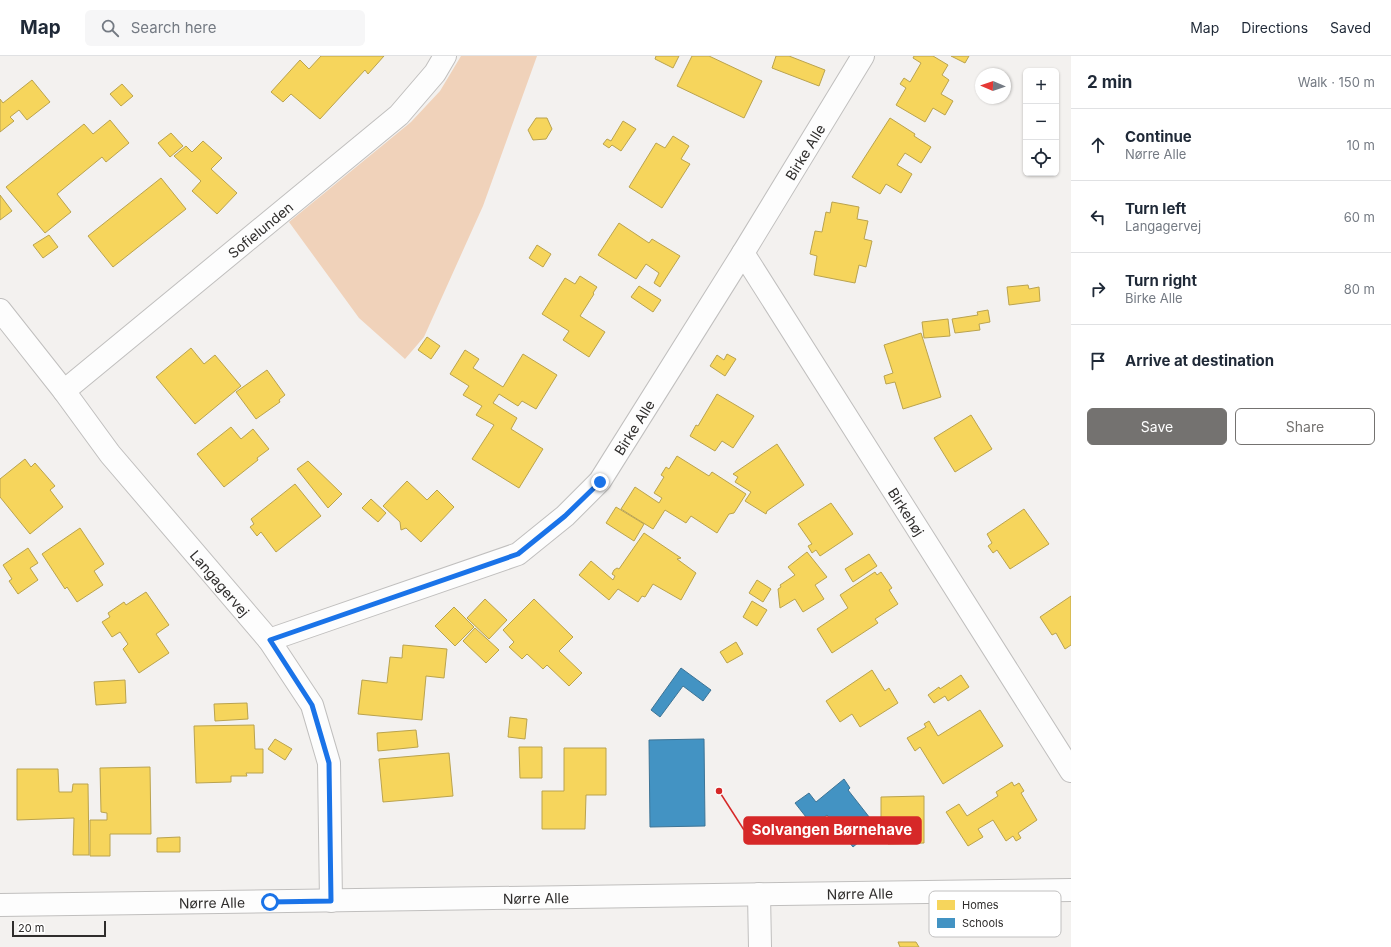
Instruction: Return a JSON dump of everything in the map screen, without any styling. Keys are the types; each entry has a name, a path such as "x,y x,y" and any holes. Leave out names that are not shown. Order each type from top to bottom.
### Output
{"street":[{"name":"Sofielunden","path":"64,392 399,115 435,73 444,56"},
{"name":"Birke Alle","path":"270,640 518,554 565,516 600,482 743,253 862,56"},
{"name":"Birkehøj","path":"743,253 1071,771"},
{"name":"Langagervej","path":"0,310 110,454 270,640 312,705 329,763 331,901"},
{"name":"Nørre Alle","path":"993,891 1071,890"},
{"name":"Nørre Alle","path":"0,906 929,892"},
{"path":"759,894 760,947"}],"shaded area":[{"path":"461,56 537,56 483,206 424,337 405,359 359,318 289,222 411,122 440,91"}],"building: Homes":[{"path":"321,56 384,56 368,74 365,70 320,119 291,94 283,102 271,92 300,60 309,69"},
{"path":"656,56 679,56 673,68 655,59"},
{"path":"692,56 709,56 762,81 744,118 677,86"},
{"path":"776,56 789,56 825,70 819,86 772,68"},
{"path":"914,56 933,56 948,65 942,75 949,80 941,94 953,101 945,115 933,108 925,122 896,105 906,88 900,84 904,78 910,82 921,63 913,58"},
{"path":"951,56 969,56 965,63"},
{"path":"32,80 50,102 27,120 19,110 10,117 14,121 0,132 0,99 3,103"},
{"path":"122,84 133,96 121,106 110,94"},
{"path":"536,118 547,118 552,129 546,139 533,140 528,130"},
{"path":"890,118 915,134 914,136 931,147 921,163 905,153 897,165 912,174 901,193 886,184 880,194 852,177"},
{"path":"110,120 129,143 106,162 102,157 57,194 71,212 45,233 6,187 84,124 93,134"},
{"path":"623,121 636,129 621,151 612,145 609,148 603,144 607,139 611,141"},
{"path":"171,133 183,146 170,157 158,143"},
{"path":"673,136 689,146 681,159 690,164 662,208 629,187 656,143 665,148"},
{"path":"203,141 222,158 211,169 237,193 217,214 192,191 201,181 174,156 186,146 192,152"},
{"path":"161,178 186,209 113,267 88,236"},
{"path":"0,195 12,211 0,220"},
{"path":"832,202 859,207 857,219 868,221 864,239 872,241 866,267 859,265 855,283 814,275 817,256 810,254 815,231 822,232 826,212 830,213"},
{"path":"619,223 649,243 652,239 680,256 660,287 654,283 659,273 646,264 636,279 598,255"},
{"path":"49,235 58,247 43,258 33,245"},
{"path":"537,245 551,254 543,267 529,258"},
{"path":"580,276 597,287 580,316 605,332 589,357 563,340 569,331 542,314 565,278 575,284"},
{"path":"1028,285 1029,289 1039,287 1040,301 1009,305 1007,287"},
{"path":"639,286 661,300 653,312 631,297"},
{"path":"988,310 990,322 979,324 980,330 955,333 952,319 978,315 977,312"},
{"path":"948,319 950,336 924,338 922,322"},
{"path":"921,333 941,397 903,409 895,382 886,384 884,376 893,373 884,345"},
{"path":"427,337 440,346 431,359 418,350"},
{"path":"191,348 204,364 215,355 241,386 195,424 156,377"},
{"path":"465,350 479,359 473,368 503,387 523,354 557,375 536,409 522,401 518,406 499,394 493,403 517,418 511,429 543,449 519,488 472,459 494,425 476,415 482,406 463,395 469,386 450,374"},
{"path":"727,354 736,359 725,376 710,366 717,355 724,360"},
{"path":"267,370 285,395 279,400 280,402 256,419 236,392"},
{"path":"717,394 754,416 733,448 722,441 715,451 690,436 696,425 698,426"},
{"path":"971,415 992,449 955,472 934,438"},
{"path":"231,427 241,439 253,429 269,449 257,458 258,460 224,487 197,454"},
{"path":"777,444 804,485 767,511 766,514 745,501 751,492 735,482 738,477 733,474"},
{"path":"677,456 709,476 712,472 746,494 734,513 729,514 717,533 691,516 686,523 665,510 653,529 621,509 635,487 659,503 662,498 654,493 664,477 661,475 666,467 669,469"},
{"path":"25,459 31,467 35,463 55,486 50,490 63,507 30,534 0,497 0,479"},
{"path":"308,461 342,494 328,508 297,469"},
{"path":"407,481 427,500 437,490 454,507 421,542 406,528 401,530 400,522 383,506"},
{"path":"295,484 321,516 276,552 261,532 257,536 250,527 254,524 251,519"},
{"path":"371,499 386,513 378,522 362,508"},
{"path":"831,503 853,534 820,556 816,550 812,553 808,546 812,544 798,524"},
{"path":"616,507 644,524 634,541 606,523"},
{"path":"1024,509 1049,544 1010,569 997,550 993,553 988,546 992,543 987,534"},
{"path":"80,528 104,564 94,571 103,585 77,602 67,587 65,589 42,554"},
{"path":"644,533 681,558 677,559 696,573 681,600 653,584 645,597 642,596 638,602 618,589 609,600 579,575 591,561 613,580 615,576 612,574 614,570 617,568 619,569"},
{"path":"28,548 38,563 30,568 38,580 18,594 9,581 12,579 3,565"},
{"path":"807,552 827,577 815,585 824,599 803,612 795,599 780,608 778,589 781,587 780,585 795,575 788,567"},
{"path":"869,554 877,566 853,582 845,569"},
{"path":"875,572 877,575 881,572 892,588 889,590 898,604 875,619 878,623 832,653 817,629 848,608 840,595"},
{"path":"757,580 771,589 763,602 749,593"},
{"path":"146,592 169,625 156,634 169,653 139,673 123,649 128,644 120,632 112,637 102,622 110,617 108,613 124,602 126,605"},
{"path":"1071,596 1071,645 1065,649 1056,633 1052,635 1040,617"},
{"path":"485,599 507,620 489,639 467,618"},
{"path":"534,599 573,637 559,651 582,673 569,686 547,665 543,669 527,654 522,659 509,647 514,642 503,630"},
{"path":"752,601 767,610 757,626 743,617"},
{"path":"454,607 474,627 455,646 435,626"},
{"path":"475,628 499,650 486,663 463,641"},
{"path":"736,642 743,654 727,663 720,652"},
{"path":"403,645 447,649 444,678 426,676 422,720 358,714 362,680 387,683 390,657 402,658"},
{"path":"872,670 885,691 889,688 898,703 860,727 852,714 840,722 826,701"},
{"path":"961,675 969,687 948,701 945,696 934,703 928,695"},
{"path":"125,680 126,703 96,705 94,682"},
{"path":"247,703 248,719 215,721 214,704"},
{"path":"980,710 1003,746 943,784 920,747 915,751 907,738 926,727 924,724 929,721 938,736"},
{"path":"510,717 527,719 525,739 508,737"},
{"path":"254,725 255,749 263,749 263,773 246,773 247,776 231,776 231,782 196,783 194,726"},
{"path":"416,730 418,747 378,751 377,733"},
{"path":"275,739 292,749 285,760 268,749"},
{"path":"519,747 542,747 542,778 520,778"},
{"path":"564,748 606,748 606,795 586,795 585,829 542,829 542,791 564,791"},
{"path":"449,753 453,796 383,802 379,759"},
{"path":"150,767 151,834 110,834 110,856 90,856 90,820 107,820 107,813 101,812 100,768"},
{"path":"17,769 58,769 59,792 72,792 73,784 88,784 89,855 73,855 74,818 17,820"},
{"path":"1012,782 1014,786 1019,783 1024,791 1021,793 1037,820 1018,833 1021,838 1016,841 1013,836 1006,841 993,820 978,829 983,837 968,846 946,812 959,804 967,816 998,796 996,792"},
{"path":"924,796 924,843 888,844 888,819 881,820 881,797"},
{"path":"180,837 180,852 157,852 157,838"},
{"path":"898,942 916,942 919,947 900,947"}],"building: Schools":[{"path":"681,668 711,690 703,701 683,686 660,717 651,710"},
{"path":"704,739 705,826 650,827 649,740"},
{"path":"844,779 850,788 848,790 877,827 853,847 827,815 813,826 795,803 809,793 816,802"}],"place":[{"name":"Solvangen Børnehave","path":"719,791"}],"route":[{"path":"270,902 331,901 329,763 312,705 270,640 518,554 565,516 600,482"}]}
